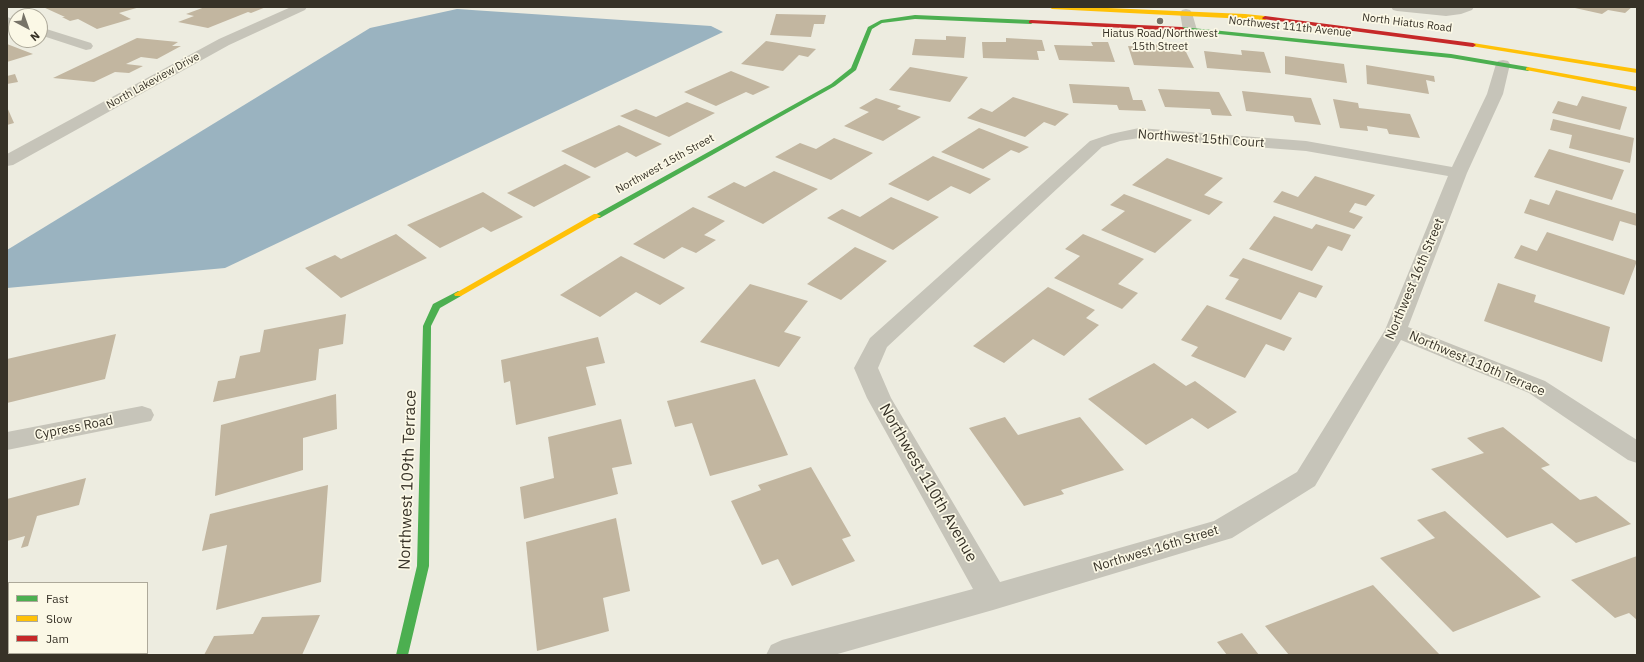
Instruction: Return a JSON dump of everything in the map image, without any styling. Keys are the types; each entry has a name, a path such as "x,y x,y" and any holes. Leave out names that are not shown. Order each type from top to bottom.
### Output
{"street":[{"name":"North Lakeview Drive","path":"7,161 224,42 301,7"},
{"name":"North Hiatus Road","path":"1052,7 1184,10 1245,16 1393,33 1504,48 1637,71"},
{"path":"1397,7 1446,12 1457,11 1468,7"},
{"path":"1184,10 1190,30"},
{"name":"Northwest 111th Avenue","path":"881,22 915,17 1141,26 1190,30 1412,52 1503,64 1637,89"},
{"name":"Northwest 15th Street","path":"436,306 833,85 854,69 870,28 881,22"},
{"path":"48,34 86,46"},
{"name":"Northwest 16th Street","path":"782,655 993,597 1222,530 1306,479 1396,330 1458,173 1495,94 1503,64"},
{"name":"Northwest 15th Court","path":"866,368 878,343 1096,144 1117,137 1139,133 1306,146 1458,173"},
{"name":"Northwest 109th Terrace","path":"402,655 423,566 427,326 436,306"},
{"name":"Northwest 110th Terrace","path":"1396,330 1536,387 1637,453"},
{"name":"Northwest 110th Avenue","path":"866,368 879,398 993,597"},
{"name":"Cypress Road","path":"7,441 142,415"}],"water":[{"path":"457,9 711,26 723,32 225,268 7,288 7,250 370,28"}],"building":[{"path":"43,7 140,7 119,13 131,19 97,29 78,19 70,21 48,8"},
{"path":"205,7 266,7 251,13 248,12 208,28 178,22 194,16 186,14"},
{"path":"1632,7 1625,13 1608,10 1602,14 1575,8"},
{"path":"776,14 826,15 824,24 814,24 811,37 770,35"},
{"path":"946,36 966,37 964,58 912,55 915,39 946,40"},
{"path":"137,38 178,42 172,46 181,46 157,59 141,57 126,64 143,66 129,73 115,72 94,82 53,78"},
{"path":"1006,38 1042,40 1045,51 1037,51 1039,60 983,58 982,42 1006,42"},
{"path":"766,41 816,49 808,57 799,55 783,71 741,64"},
{"path":"1091,42 1108,42 1115,62 1059,60 1054,45 1093,46"},
{"path":"7,44 8,48 17,48 33,54 7,62"},
{"path":"1144,44 1183,46 1194,68 1134,65 1128,46 1146,47"},
{"path":"1241,50 1264,52 1271,73 1207,68 1204,51 1242,55"},
{"path":"1285,56 1344,64 1347,83 1285,74"},
{"path":"1366,65 1434,76 1435,82 1426,80 1429,94 1367,84"},
{"path":"910,67 968,77 950,102 889,90"},
{"path":"731,71 770,87 753,95 746,92 716,106 684,92"},
{"path":"15,74 18,82 7,84 7,76"},
{"path":"1069,84 1129,87 1133,100 1142,100 1146,111 1119,110 1117,105 1073,103"},
{"path":"1158,89 1219,92 1232,116 1212,115 1210,109 1165,107"},
{"path":"1242,91 1311,98 1321,125 1295,122 1293,116 1246,111"},
{"path":"1582,96 1627,107 1620,130 1552,113 1558,101 1577,106"},
{"path":"1013,97 1069,114 1055,126 1044,122 1025,137 967,118 981,108 992,112"},
{"path":"876,98 901,106 897,109 921,117 883,141 844,126 869,112 859,108"},
{"path":"1333,99 1358,103 1359,108 1410,114 1420,138 1389,134 1387,129 1367,126 1368,131 1340,128"},
{"path":"687,102 715,113 669,137 620,116 636,109 656,117"},
{"path":"7,107 14,123 7,125"},
{"path":"1553,119 1634,138 1630,163 1569,148 1572,135 1550,130"},
{"path":"619,125 662,144 636,157 627,152 595,168 561,151"},
{"path":"979,128 1029,147 1019,153 1011,150 983,169 941,152"},
{"path":"834,138 873,153 831,180 775,157 800,143 816,149"},
{"path":"1549,149 1624,170 1612,200 1534,177"},
{"path":"933,156 991,179 970,194 951,186 928,201 888,184"},
{"path":"1167,158 1223,178 1204,195 1223,202 1209,215 1132,185"},
{"path":"565,164 591,177 534,207 507,193"},
{"path":"774,171 818,189 763,224 707,197 734,182 745,187"},
{"path":"1315,176 1375,195 1366,206 1355,203 1349,212 1363,217 1354,229 1273,202 1282,191 1298,197"},
{"path":"1556,190 1637,214 1637,226 1620,221 1613,241 1524,213 1530,199 1549,205"},
{"path":"483,192 523,217 491,232 483,227 440,248 407,225"},
{"path":"1124,194 1192,220 1155,253 1101,230 1125,211 1110,205"},
{"path":"891,197 939,217 893,250 827,218 842,209 860,217"},
{"path":"693,207 725,221 704,235 716,240 696,253 682,247 664,259 633,244"},
{"path":"1274,216 1312,229 1316,224 1351,235 1342,251 1328,246 1312,271 1249,249"},
{"path":"1547,232 1637,261 1624,295 1514,258 1521,245 1537,251"},
{"path":"396,234 427,258 341,298 305,268 335,255 341,259"},
{"path":"1083,234 1144,259 1118,284 1138,293 1122,309 1054,278 1080,256 1065,249"},
{"path":"855,247 887,261 841,300 807,284"},
{"path":"621,256 685,288 660,305 636,292 600,317 560,295"},
{"path":"1243,258 1323,286 1316,298 1299,292 1281,320 1225,299 1239,279 1229,276"},
{"path":"1498,283 1536,295 1534,302 1610,327 1602,362 1484,321"},
{"path":"750,284 808,301 784,332 801,337 779,367 700,342"},
{"path":"1048,287 1095,310 1086,318 1099,325 1064,356 1033,339 1004,363 973,346"},
{"path":"1207,305 1292,338 1284,351 1266,344 1245,378 1191,356 1198,347 1181,340"},
{"path":"346,314 343,344 319,349 316,380 213,402 218,381 235,378 240,356 260,352 264,330"},
{"path":"116,334 105,379 7,403 7,359"},
{"path":"598,337 605,363 586,367 596,405 516,425 510,381 504,383 501,360"},
{"path":"1154,363 1186,386 1195,381 1237,412 1208,429 1192,418 1146,445 1088,399"},
{"path":"755,379 788,455 710,476 692,423 675,427 667,401"},
{"path":"336,394 337,429 303,438 303,470 215,496 221,425"},
{"path":"1005,417 1018,435 1080,417 1124,470 1061,490 1064,494 1024,506 969,428"},
{"path":"621,419 632,464 612,468 618,494 524,519 520,487 554,478 548,437"},
{"path":"1503,427 1550,465 1541,468 1580,500 1596,496 1631,524 1576,543 1552,523 1507,538 1431,469 1484,453 1467,438"},
{"path":"811,467 851,536 842,539 855,561 792,586 778,559 762,565 731,501 761,490 758,485"},
{"path":"86,478 79,505 37,516 28,546 21,548 25,536 7,541 7,499"},
{"path":"328,485 321,582 216,610 227,545 202,551 210,514"},
{"path":"1445,511 1541,597 1453,632 1380,558 1435,538 1417,520"},
{"path":"616,518 630,591 603,598 609,631 537,651 526,542"},
{"path":"1637,556 1637,620 1629,613 1615,618 1571,580"},
{"path":"1373,585 1440,655 1289,655 1265,626"},
{"path":"320,615 302,655 204,655 214,636 253,634 262,617"},
{"path":"1242,633 1259,655 1227,655 1217,642"}],"traffic: fast":[{"path":"597,216 833,85 854,69 870,28 881,22 915,17 1031,22"},
{"path":"1182,29 1451,56 1528,69"},
{"path":"402,655 423,566 427,326 436,306 458,294"}],"traffic: slow":[{"path":"1052,7 1265,18"},
{"path":"1473,45 1637,71"},
{"path":"1528,69 1637,89"},
{"path":"458,294 597,216"}],"traffic: jam":[{"path":"1265,18 1473,45"},
{"path":"1031,22 1182,29"}],"place":[{"name":"Hiatus Road/Northwest 15th Street","path":"1160,21"}]}
